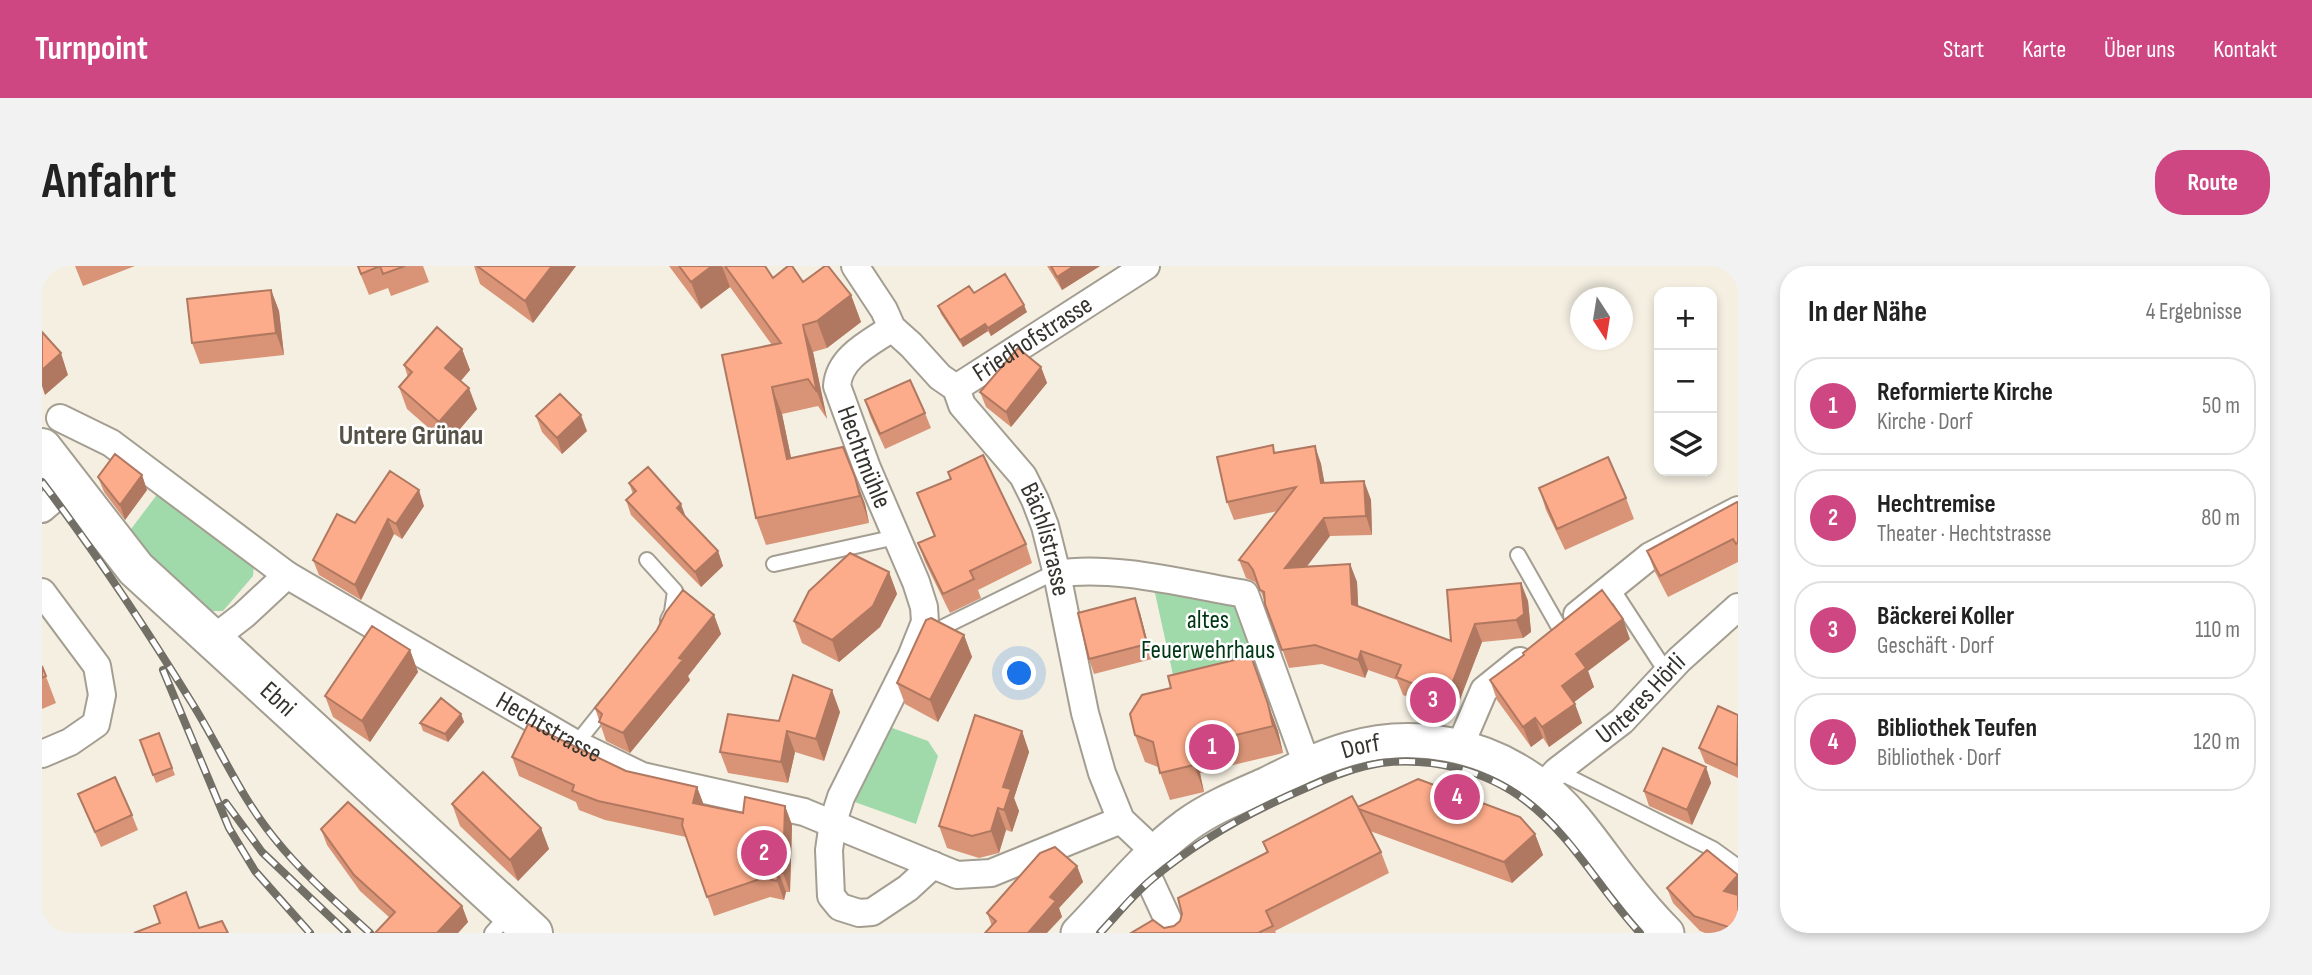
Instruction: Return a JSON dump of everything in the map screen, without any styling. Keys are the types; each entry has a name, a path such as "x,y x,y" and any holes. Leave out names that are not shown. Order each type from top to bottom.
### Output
{"main road":[{"name":"Ebni","path":"51,433 56,497 213,639 512,926"}],"street":[{"name":"Bächlistrasse","path":"855,266 884,310 892,328 940,377 956,388 962,405 1023,476 1038,509 1057,573 1087,722 1102,773 1121,820 1148,860 1150,881 1174,933"},
{"name":"Friedhofstrasse","path":"956,388 1146,266"},
{"name":"Hechtmühle","path":"892,328 846,361 837,378 837,386 867,468 916,582 924,607 925,622 920,638"},
{"name":"Hechtstrasse","path":"51,433 111,443 287,575 576,744 642,776 804,812 957,875 991,873 1121,820"},
{"path":"1460,746 1484,690 1650,556 1738,510"},
{"path":"1057,573 1115,572 1245,594 1307,765"},
{"path":"213,639 244,615 287,575"},
{"path":"42,592 97,666 102,695 96,724 70,743 42,754"},
{"name":"Unteres Hörli","path":"1549,779 1622,721 1667,673 1738,607"},
{"path":"920,638 841,797 833,822 829,850 831,896 840,907 859,913 872,912 908,888 933,865"},
{"name":"Dorf","path":"1078,933 1148,860 1188,824 1307,765 1347,749 1395,741 1425,741 1460,746 1549,779 1579,825 1667,933"}],"lane":[{"path":"774,564 896,537"},
{"path":"1518,555 1560,629"},
{"path":"647,560 675,591 672,612 662,634"},
{"path":"920,638 1057,573"},
{"path":"1611,587 1667,673"},
{"path":"576,744 617,694"},
{"path":"1549,779 1713,849 1738,867"}],"green space":[{"path":"159,492 254,564 253,576 223,611 204,611 125,537"},
{"name":"altes Feuerwehrhaus","path":"1153,584 1241,599 1264,664 1175,684"},
{"path":"887,726 928,741 938,756 916,824 852,801"}],"building":[{"path":"358,266 380,266 361,274"},
{"path":"380,266 405,266 383,274"},
{"path":"477,266 552,266 525,301"},
{"path":"679,266 712,266 691,282"},
{"path":"725,266 765,266 773,278 788,266 792,266 803,282 828,266 851,295 817,321 803,325 817,392 808,379 772,387 787,459 843,447 860,496 756,518 722,355 781,343"},
{"path":"1051,266 1074,266 1057,277"},
{"path":"1005,274 1024,305 988,328 985,324 960,340 938,306 969,286 974,293"},
{"path":"271,290 276,333 192,343 187,299"},
{"path":"437,327 462,349 445,368 469,388 439,422 399,387 412,372 404,365"},
{"path":"42,332 61,353 42,370"},
{"path":"1018,348 1041,367 1006,412 980,392"},
{"path":"910,380 925,413 880,434 865,400"},
{"path":"560,394 581,415 557,438 536,416"},
{"path":"1273,445 1274,453 1315,446 1321,483 1364,481 1366,516 1324,518 1285,568 1350,564 1352,604 1451,641 1447,590 1521,583 1524,614 1516,620 1475,624 1447,697 1396,677 1401,665 1361,651 1358,660 1315,645 1282,650 1265,604 1264,592 1260,590 1248,563 1239,560 1296,487 1227,502 1217,457"},
{"path":"115,454 142,475 120,505 98,477"},
{"path":"983,455 1026,544 970,571 974,579 943,594 918,543 935,536 917,493 951,479 948,472"},
{"path":"1608,457 1626,498 1557,529 1539,488"},
{"path":"648,467 681,504 677,508 718,551 695,572 626,500 636,491 629,483"},
{"path":"390,471 419,490 396,524 388,519 355,585 313,560 337,514 355,523"},
{"path":"1738,502 1736,544 1733,539 1660,576 1647,551"},
{"path":"850,553 889,572 873,606 832,640 794,621 809,591"},
{"path":"683,590 714,615 679,658 683,660 623,733 599,722 602,714 595,708 657,630 666,612"},
{"path":"1602,590 1623,619 1576,654 1586,668 1562,686 1575,704 1542,727 1535,718 1523,727 1490,680"},
{"path":"1135,598 1147,644 1089,659 1078,613"},
{"path":"931,618 964,635 930,700 897,683 926,620"},
{"path":"372,626 410,650 362,721 325,696"},
{"path":"1251,656 1273,726 1190,746 1194,765 1160,773 1153,742 1135,735 1130,714 1142,695 1171,688 1168,676"},
{"path":"793,675 832,690 816,739 787,731 781,762 720,752 728,714 779,721"},
{"path":"441,698 461,714 445,734 420,723"},
{"path":"1718,706 1738,715 1737,765 1699,748"},
{"path":"975,715 1022,731 1003,787 1011,789 1004,810 998,808 991,831 972,836 939,826"},
{"path":"528,724 626,771 697,787 693,803 743,813 745,797 785,806 783,873 779,873 777,881 763,878 707,897 682,825 683,819 598,801 572,791 574,785 512,757"},
{"path":"159,733 172,768 153,775 140,740"},
{"path":"1663,748 1706,767 1687,810 1644,791"},
{"path":"483,772 541,828 510,860 452,804"},
{"path":"115,777 132,815 95,832 78,794"},
{"path":"1418,779 1520,817 1535,834 1504,862 1359,809 1381,852 1266,911 1273,926 1261,933 1131,933 1153,920 1164,928 1174,926 1180,921 1182,914 1178,898 1268,852 1263,842 1352,796 1358,807"},
{"path":"348,802 462,906 437,933 375,933 395,912 354,875 321,829"},
{"path":"1055,847 1077,866 1050,897 1056,901 1028,933 985,933 996,921 987,913 1040,853"},
{"path":"1707,850 1738,875 1724,891 1738,895 1738,930 1694,916 1667,888"},
{"path":"186,892 199,928 222,921 228,933 134,933 160,923 154,906"}],"railway":[{"path":"42,482 101,563 156,646 263,823 309,876 370,933"},
{"path":"163,670 229,828 255,871 310,933"},
{"path":"1100,933 1152,879 1225,828 1333,776 1371,765 1400,762 1457,768 1493,781 1526,801 1543,815 1572,847 1640,933"},
{"path":"226,803 262,852 347,933"}],"place":[{"name":"Bäckerei Koller","path":"1433,700"},
{"name":"Reformierte Kirche","path":"1212,747"},
{"name":"Bibliothek Teufen","path":"1457,797"},
{"name":"Hechtremise","path":"764,853"}],"district":[{"name":"Untere Grünau","path":"411,435"}]}
